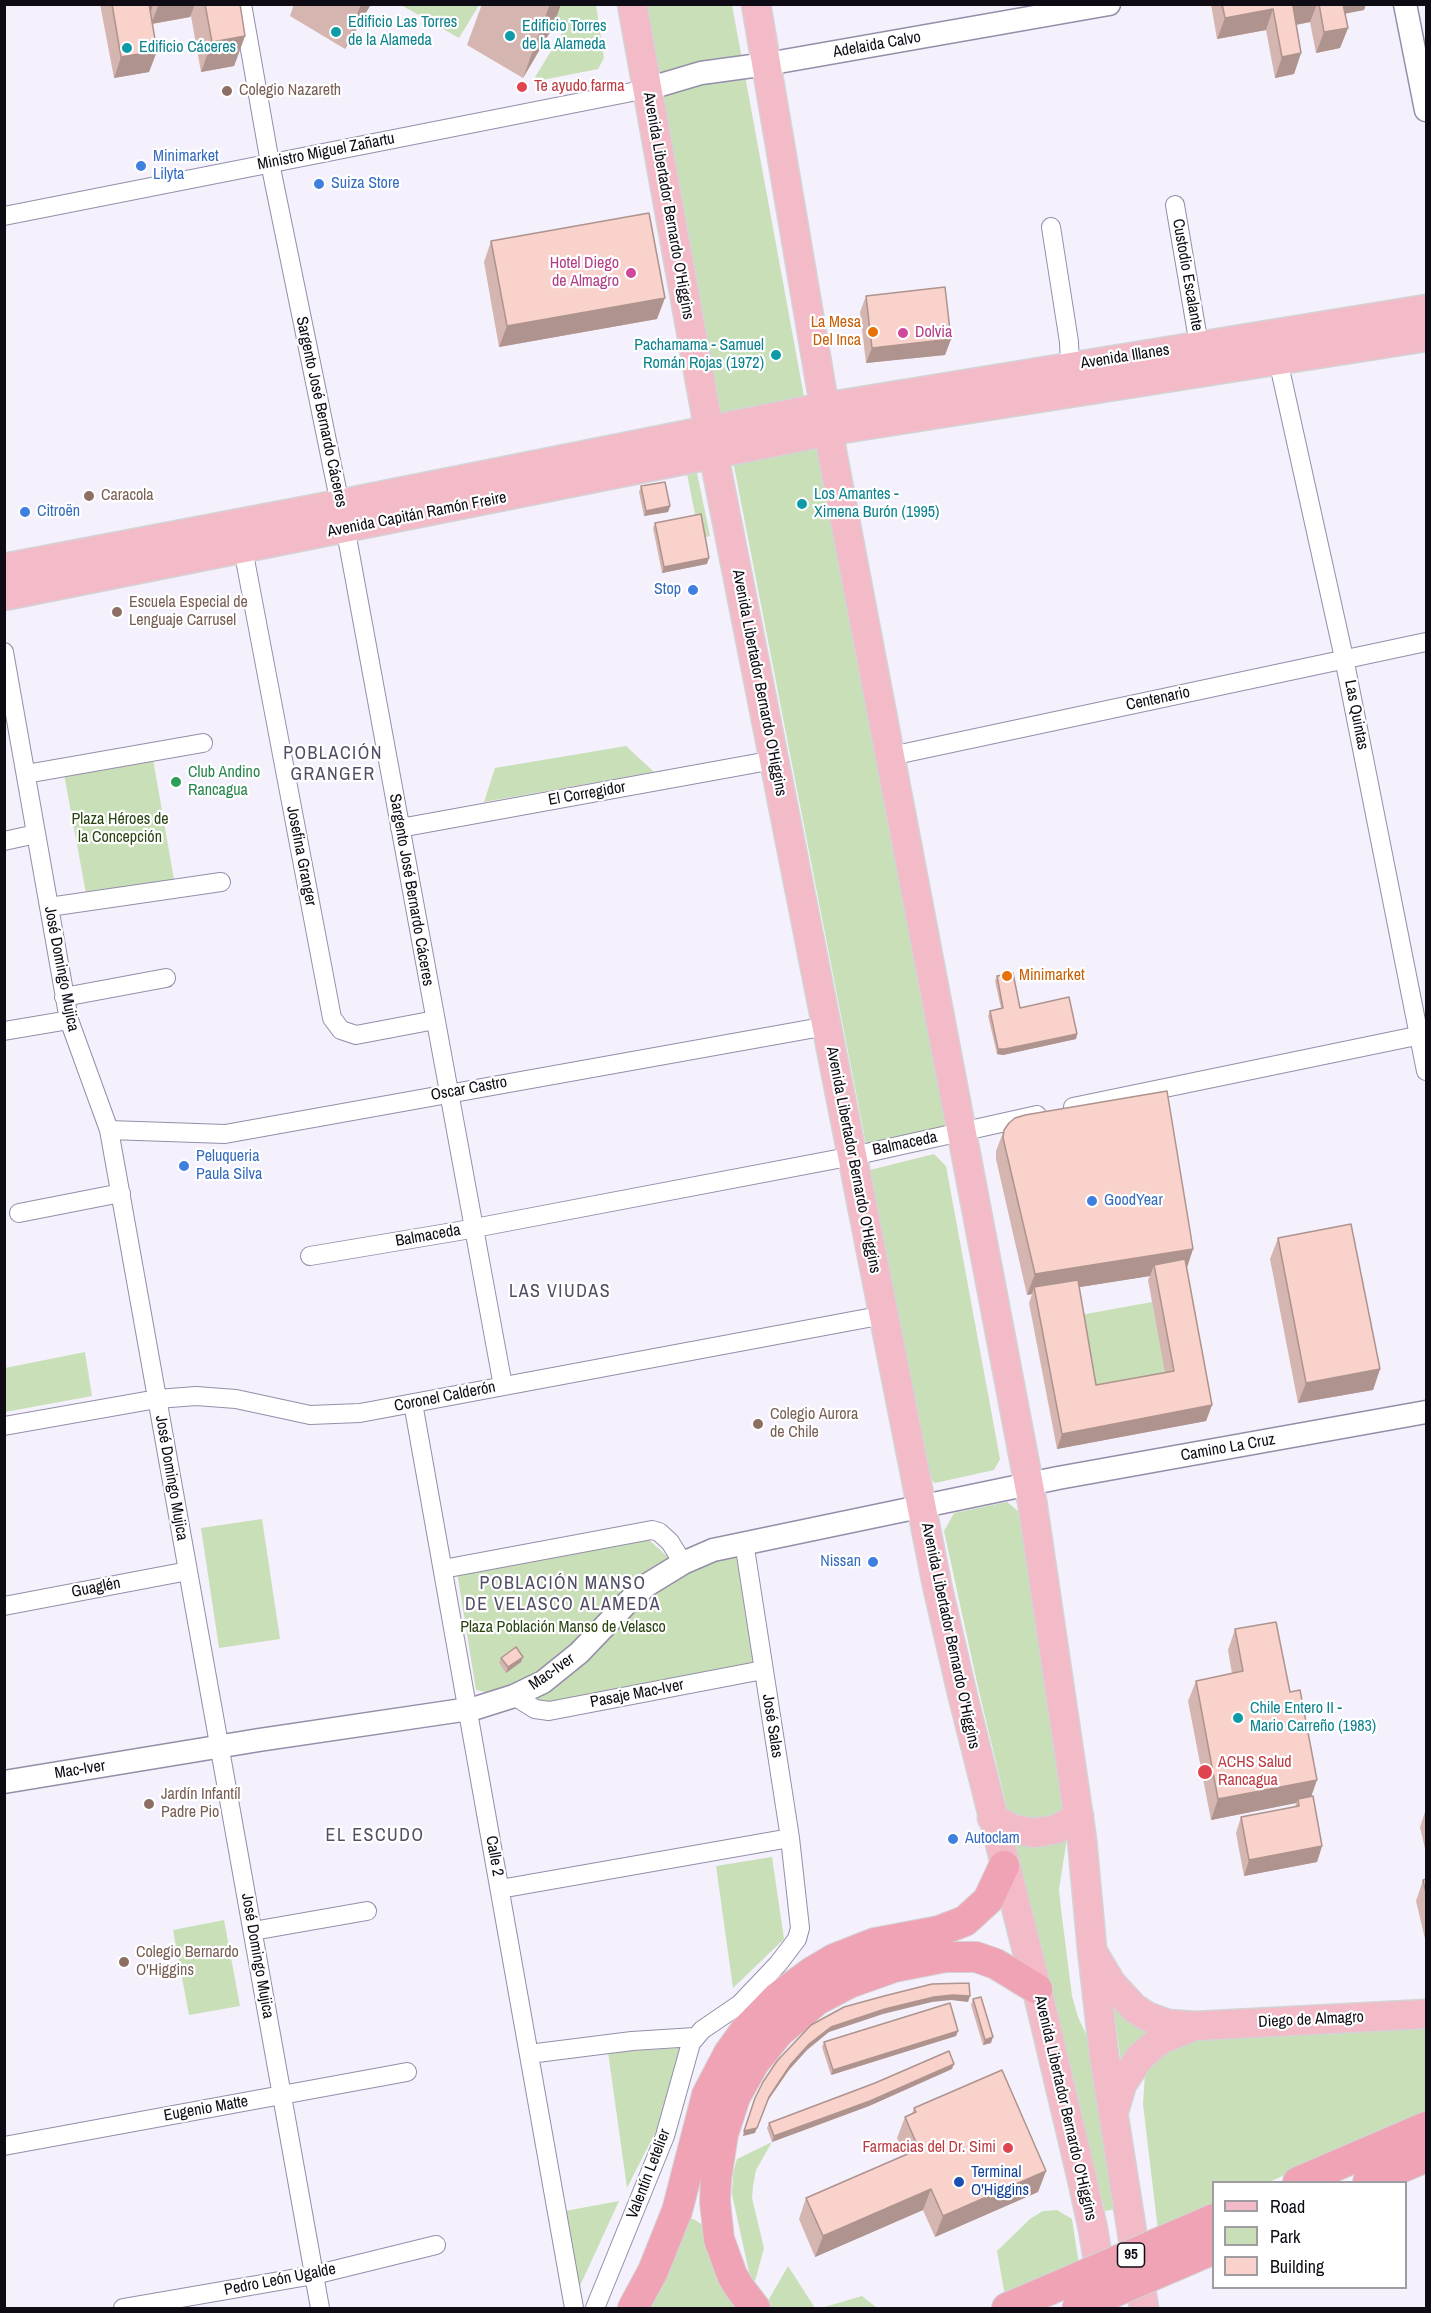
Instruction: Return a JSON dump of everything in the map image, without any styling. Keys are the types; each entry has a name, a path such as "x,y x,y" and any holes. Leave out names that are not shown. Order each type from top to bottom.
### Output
{"highway":[{"path":"633,2308 653,2271 677,2211 707,2095 729,2054 745,2031 786,1991 834,1959 875,1943 939,1931 965,1921 988,1900 1004,1866"},
{"path":"755,2308 739,2287 725,2257 716,2221 716,2179 723,2134 735,2097 754,2063 779,2032 817,2000 849,1983 894,1967 945,1957 976,1958 996,1964 1037,1989"},
{"path":"1300,2181 1426,2127"},
{"path":"1370,2181 1426,2157"},
{"name":"95","path":"1007,2308 1212,2220"},
{"name":"95","path":"1077,2308 1212,2251"}],"main road":[{"name":"Avenida Libertador Bernardo O'Higgins","path":"632,4 712,443 937,1585 992,1818 1037,1989 1093,2229 1106,2308"},
{"path":"756,4 827,419 1029,1484 1078,1816 1113,2116 1144,2308"},
{"name":"Avenida Illanes","path":"827,419 1070,366 1426,309"},
{"name":"Avenida Illanes","path":"827,419 1278,360 1426,338"},
{"name":"Avenida Capitán Ramón Freire","path":"4,568 342,517 827,419"},
{"name":"Avenida Capitán Ramón Freire","path":"4,596 243,549 342,517"},
{"path":"992,1818 1013,1829 1035,1833 1057,1829 1078,1816"},
{"name":"Diego de Almagro","path":"1092,1949 1111,1983 1134,2008 1146,2016 1168,2024 1195,2026 1426,2014"},
{"name":"Diego de Almagro","path":"1113,2116 1122,2084 1138,2058 1160,2040 1195,2026"}],"street":[{"name":"Sargento José Bernardo Cáceres","path":"242,4 270,163 342,517 502,1386"},
{"path":"1405,4 1426,110"},
{"name":"Adelaida Calvo","path":"647,89 701,73 767,64 1105,5"},
{"name":"Ministro Miguel Zañartu","path":"4,216 647,89"},
{"name":"Custodio Escalante","path":"1174,205 1198,345"},
{"path":"1051,227 1069,342 1070,366"},
{"name":"Las Quintas","path":"1278,360 1344,658 1423,1035 1426,1071"},
{"name":"Josefina Granger","path":"243,549 332,1018 341,1030 356,1035 435,1020"},
{"name":"Centenario","path":"891,756 1426,642"},
{"name":"José Domingo Mujica","path":"4,652 69,1020 109,1130 320,2308"},
{"path":"26,774 202,743"},
{"name":"El Corregidor","path":"400,828 774,760"},
{"path":"4,841 36,834"},
{"path":"49,907 221,882"},
{"path":"64,996 166,978"},
{"path":"4,1032 69,1020"},
{"name":"Oscar Castro","path":"109,1130 225,1134 827,1026"},
{"name":"Balmaceda","path":"310,1256 853,1156 1056,1111 1423,1035"},
{"path":"19,1213 121,1193"},
{"name":"Coronel Calderón","path":"4,1426 157,1399 196,1396 236,1399 294,1413 326,1416 360,1413 884,1315"},
{"name":"Calle 2","path":"413,1403 574,2308"},
{"name":"Camino La Cruz","path":"1029,1484 1426,1412"},
{"name":"Mac-Iver","path":"4,1782 468,1710 514,1696 543,1682 558,1672 638,1593 683,1563 713,1550 1029,1484"},
{"path":"443,1569 652,1530 659,1532 670,1542 683,1563"},
{"name":"José Salas","path":"695,2037 740,2004 790,1950 797,1939 800,1928 790,1839 744,1542"},
{"name":"Guaglén","path":"4,1606 188,1571"},
{"name":"Pasaje Mac-Iver","path":"514,1696 536,1709 549,1711 763,1670"},
{"path":"500,1889 790,1839"},
{"path":"253,1931 367,1911"},
{"path":"529,2054 632,2041 695,2037"},
{"name":"Valentín Letelier","path":"595,2308 665,2136 688,2051 695,2037"},
{"name":"Eugenio Matte","path":"4,2146 407,2072"},
{"name":"Pedro León Ugalde","path":"123,2308 314,2275 436,2245"}],"green space":[{"path":"479,4 459,38 401,5"},
{"path":"533,5 596,5 604,58 598,69 532,82 567,25"},
{"path":"640,5 732,5 805,402 717,421"},
{"path":"824,442 953,1124 866,1144 733,461"},
{"path":"696,468 710,536 700,539 687,474 635,485 627,482"},
{"path":"626,746 654,772 484,802 495,768"},
{"name":"Plaza Héroes de la Concepción","path":"153,759 175,885 87,899 64,774"},
{"path":"934,1154 946,1166 1000,1459 994,1470 935,1483 924,1473 866,1171"},
{"path":"1152,1302 1168,1387 1091,1401 1075,1316"},
{"path":"85,1352 92,1396 5,1412 5,1368"},
{"path":"1007,1502 1018,1511 1060,1765 1068,1832 1059,1889 1061,1909 1072,1996 1078,2017 1091,2045 1115,2209 1105,2211 978,1687 944,1531 954,1513"},
{"path":"262,1519 280,1639 219,1648 201,1528"},
{"name":"Plaza Población Manso de Velasco","path":"647,1538 682,1570 736,1554 754,1666 549,1706 476,1690 457,1572"},
{"path":"772,1857 784,1939 733,1988 716,1866"},
{"path":"224,1920 240,2006 189,2015 173,1930"},
{"path":"1112,1995 1158,2026 1122,2070"},
{"path":"1426,2025 1426,2112 1271,2181 1212,2181 1212,2207 1158,2231 1143,2104 1145,2075 1161,2053 1191,2040 1395,2030"},
{"path":"682,2048 665,2113 627,2188 608,2052"},
{"path":"772,2142 756,2170 753,2186 752,2198 764,2248 755,2281 751,2281 732,2194 733,2173 737,2159"},
{"path":"619,2201 579,2288 565,2211"},
{"path":"1057,2210 1072,2219 1079,2265 1005,2296 997,2251 1030,2219 1043,2211"},
{"path":"686,2215 705,2226 737,2308 650,2308"},
{"path":"788,2266 815,2308 769,2308 765,2306"},
{"path":"862,2296 877,2308 821,2308"}],"building":[{"path":"112,4 149,4 157,51 121,57"},
{"path":"205,4 240,4 245,36 212,42"},
{"path":"1222,4 1301,4 1293,6 1301,53 1282,57 1273,9 1225,18"},
{"path":"1319,4 1343,4 1348,28 1324,32"},
{"path":"649,213 665,298 507,326 491,241"},
{"name":"Dolvia","path":"945,287 951,339 872,348 866,296"},
{"path":"665,482 670,506 646,511 641,486"},
{"path":"701,514 709,558 664,567 655,523"},
{"path":"1013,973 1020,1008 1069,997 1077,1034 998,1049 990,1011 1003,1008 997,976"},
{"path":"1167,1091 1193,1249 1035,1274 1003,1138 1004,1130 1009,1123 1025,1115"},
{"path":"1351,1224 1380,1369 1306,1383 1278,1238"},
{"path":"1185,1259 1212,1405 1062,1434 1034,1287 1078,1280 1096,1385 1174,1371 1154,1265"},
{"path":"1276,1622 1290,1692 1300,1690 1317,1780 1218,1799 1196,1681 1243,1671 1235,1629"},
{"path":"516,1647 523,1657 508,1667 501,1658"},
{"path":"1313,1796 1322,1846 1249,1860 1241,1817 1299,1806 1298,1799"},
{"path":"969,1983 970,1996 934,1997 885,2009 831,2027 809,2044 791,2064 769,2097 757,2128 744,2131 763,2082 777,2061 811,2025 844,2007 884,1996 932,1984"},
{"path":"981,1997 993,2037 985,2040 973,1999"},
{"path":"950,2003 958,2031 833,2070 824,2042"},
{"path":"949,2051 954,2064 870,2101 774,2136 769,2123 875,2083"},
{"name":"Terminal O'Higgins","path":"1002,2070 1046,2171 943,2216 931,2189 823,2236 806,2198 919,2149 905,2117 916,2112 914,2108"}],"place":[{"name":"Edificio Las Torres de la Alameda","path":"336,32"},
{"name":"Edificio Torres de la Alameda","path":"510,36"},
{"name":"Edificio Cáceres","path":"127,48"},
{"name":"Te ayudo farma","path":"522,87"},
{"name":"Colegio Nazareth","path":"227,91"},
{"name":"Minimarket Lilyta","path":"141,166"},
{"name":"Suiza Store","path":"319,184"},
{"name":"Hotel Diego de Almagro","path":"631,273"},
{"name":"La Mesa Del Inca","path":"873,332"},
{"name":"Dolvia","path":"903,333"},
{"name":"Pachamama - Samuel Román Rojas (1972)","path":"776,355"},
{"name":"Caracola","path":"89,496"},
{"name":"Los Amantes - Ximena Burón (1995)","path":"802,504"},
{"name":"Citroën","path":"25,512"},
{"name":"Stop","path":"693,590"},
{"name":"Escuela Especial de Lenguaje Carrusel","path":"117,612"},
{"name":"Club Andino Rancagua","path":"176,782"},
{"name":"Minimarket","path":"1007,976"},
{"name":"Peluqueria Paula Silva","path":"184,1166"},
{"name":"GoodYear","path":"1092,1201"},
{"name":"Colegio Aurora de Chile","path":"758,1424"},
{"name":"Nissan","path":"873,1562"},
{"name":"Chile Entero II - Mario Carreño (1983)","path":"1238,1718"},
{"name":"ACHS Salud Rancagua","path":"1205,1772"},
{"name":"Jardín Infantíl Padre Pio","path":"149,1804"},
{"name":"Autoclam","path":"953,1839"},
{"name":"Colegio Bernardo O'Higgins","path":"124,1962"},
{"name":"Farmacias del Dr. Simi","path":"1008,2148"},
{"name":"Terminal O'Higgins","path":"959,2182"}],"district":[{"name":"POBLACIÓN GRANGER","path":"333,764"},
{"name":"LAS VIUDAS","path":"560,1292"},
{"name":"POBLACIÓN MANSO DE VELASCO ALAMEDA","path":"563,1594"},
{"name":"EL ESCUDO","path":"375,1836"}]}
